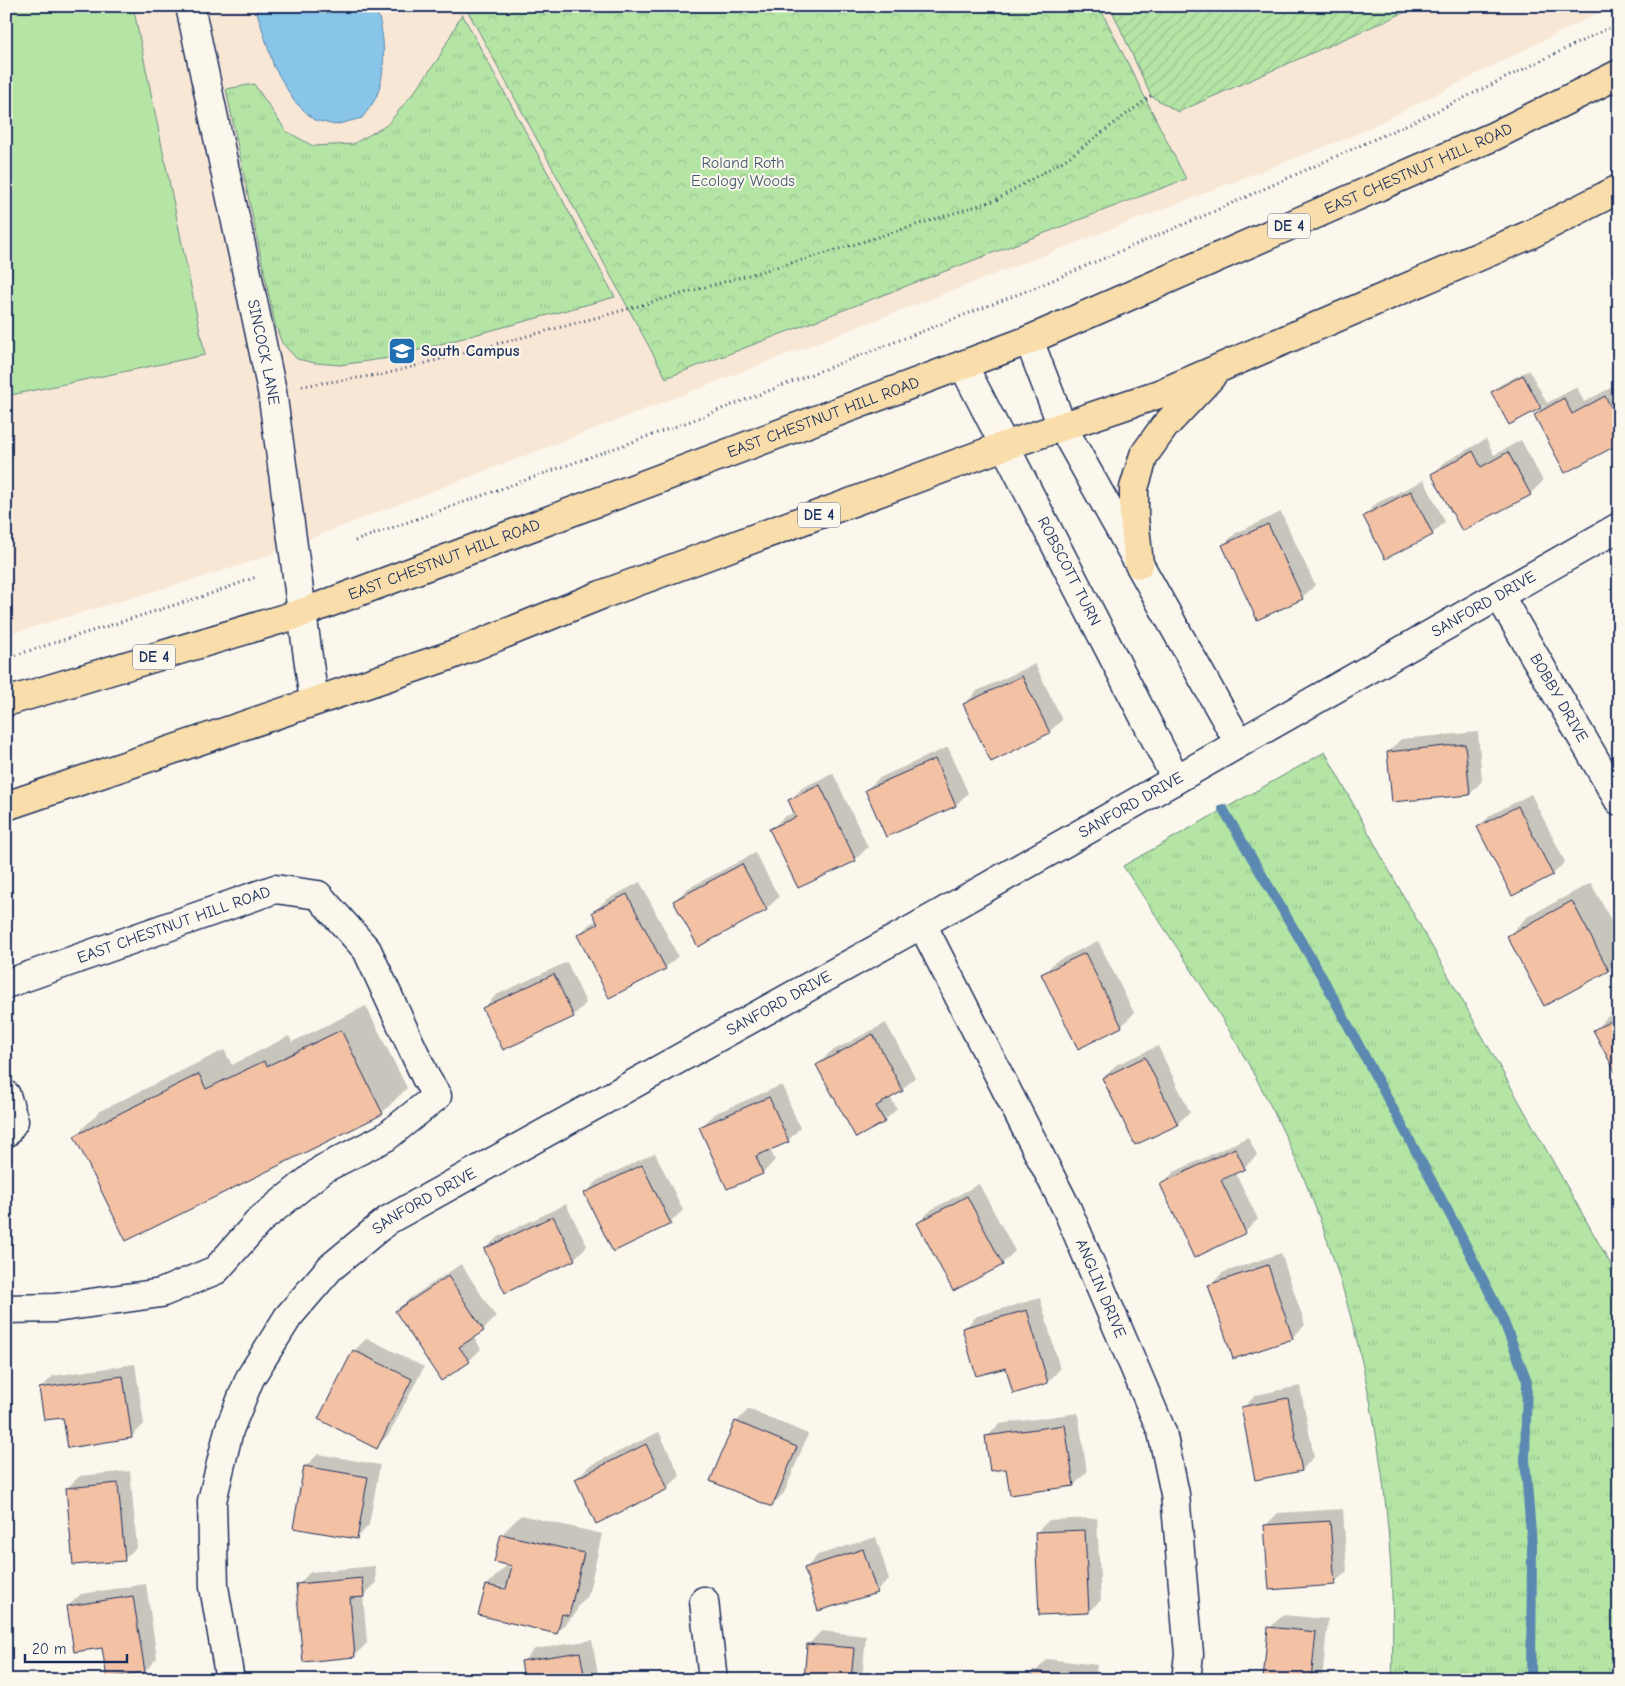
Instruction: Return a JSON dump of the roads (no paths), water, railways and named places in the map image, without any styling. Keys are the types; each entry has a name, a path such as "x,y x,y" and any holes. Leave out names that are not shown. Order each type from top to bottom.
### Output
{"main road":[{"name":"EAST CHESTNUT HILL ROAD","path":"6,702 302,613 1029,340 1494,136 1619,74"},
{"name":"DE 4","path":"6,806 449,656 602,595 1004,446 1159,394 1529,235 1619,190"},
{"path":"1139,564 1134,517 1134,488 1144,455 1164,427 1218,369"}],"street":[{"name":"SINCOCK LANE","path":"190,6 272,391 314,701"},
{"path":"1029,340 1062,426 1239,743"},
{"name":"ROBSCOTT TURN","path":"963,365 1176,779"},
{"name":"SANFORD DRIVE","path":"230,1680 214,1587 212,1501 229,1430 250,1378 288,1317 330,1268 388,1220 922,924 1619,527"},
{"name":"BOBBY DRIVE","path":"1499,595 1619,801"},
{"name":"EAST CHESTNUT HILL ROAD","path":"6,984 275,889 318,895 367,950 426,1078 437,1096 386,1137 323,1169 260,1220 216,1270 161,1293 55,1308 6,1309"},
{"name":"ANGLIN DRIVE","path":"922,924 1067,1209 1162,1432 1174,1494 1189,1654 1186,1680"},
{"path":"6,1095 14,1120 6,1133"},
{"path":"704,1600 713,1680"}],"water":[{"path":"255,6 375,6 383,38 382,74 376,98 362,118 335,125 314,120 294,101 274,67"}],"waterway":[{"path":"1223,809 1321,975 1456,1226 1502,1317 1527,1381 1525,1459 1532,1546 1531,1680"}],"place":[{"name":"South Campus","path":"402,351"}],"park label":[{"name":"Roland Roth Ecology Woods","path":"743,172"}]}
